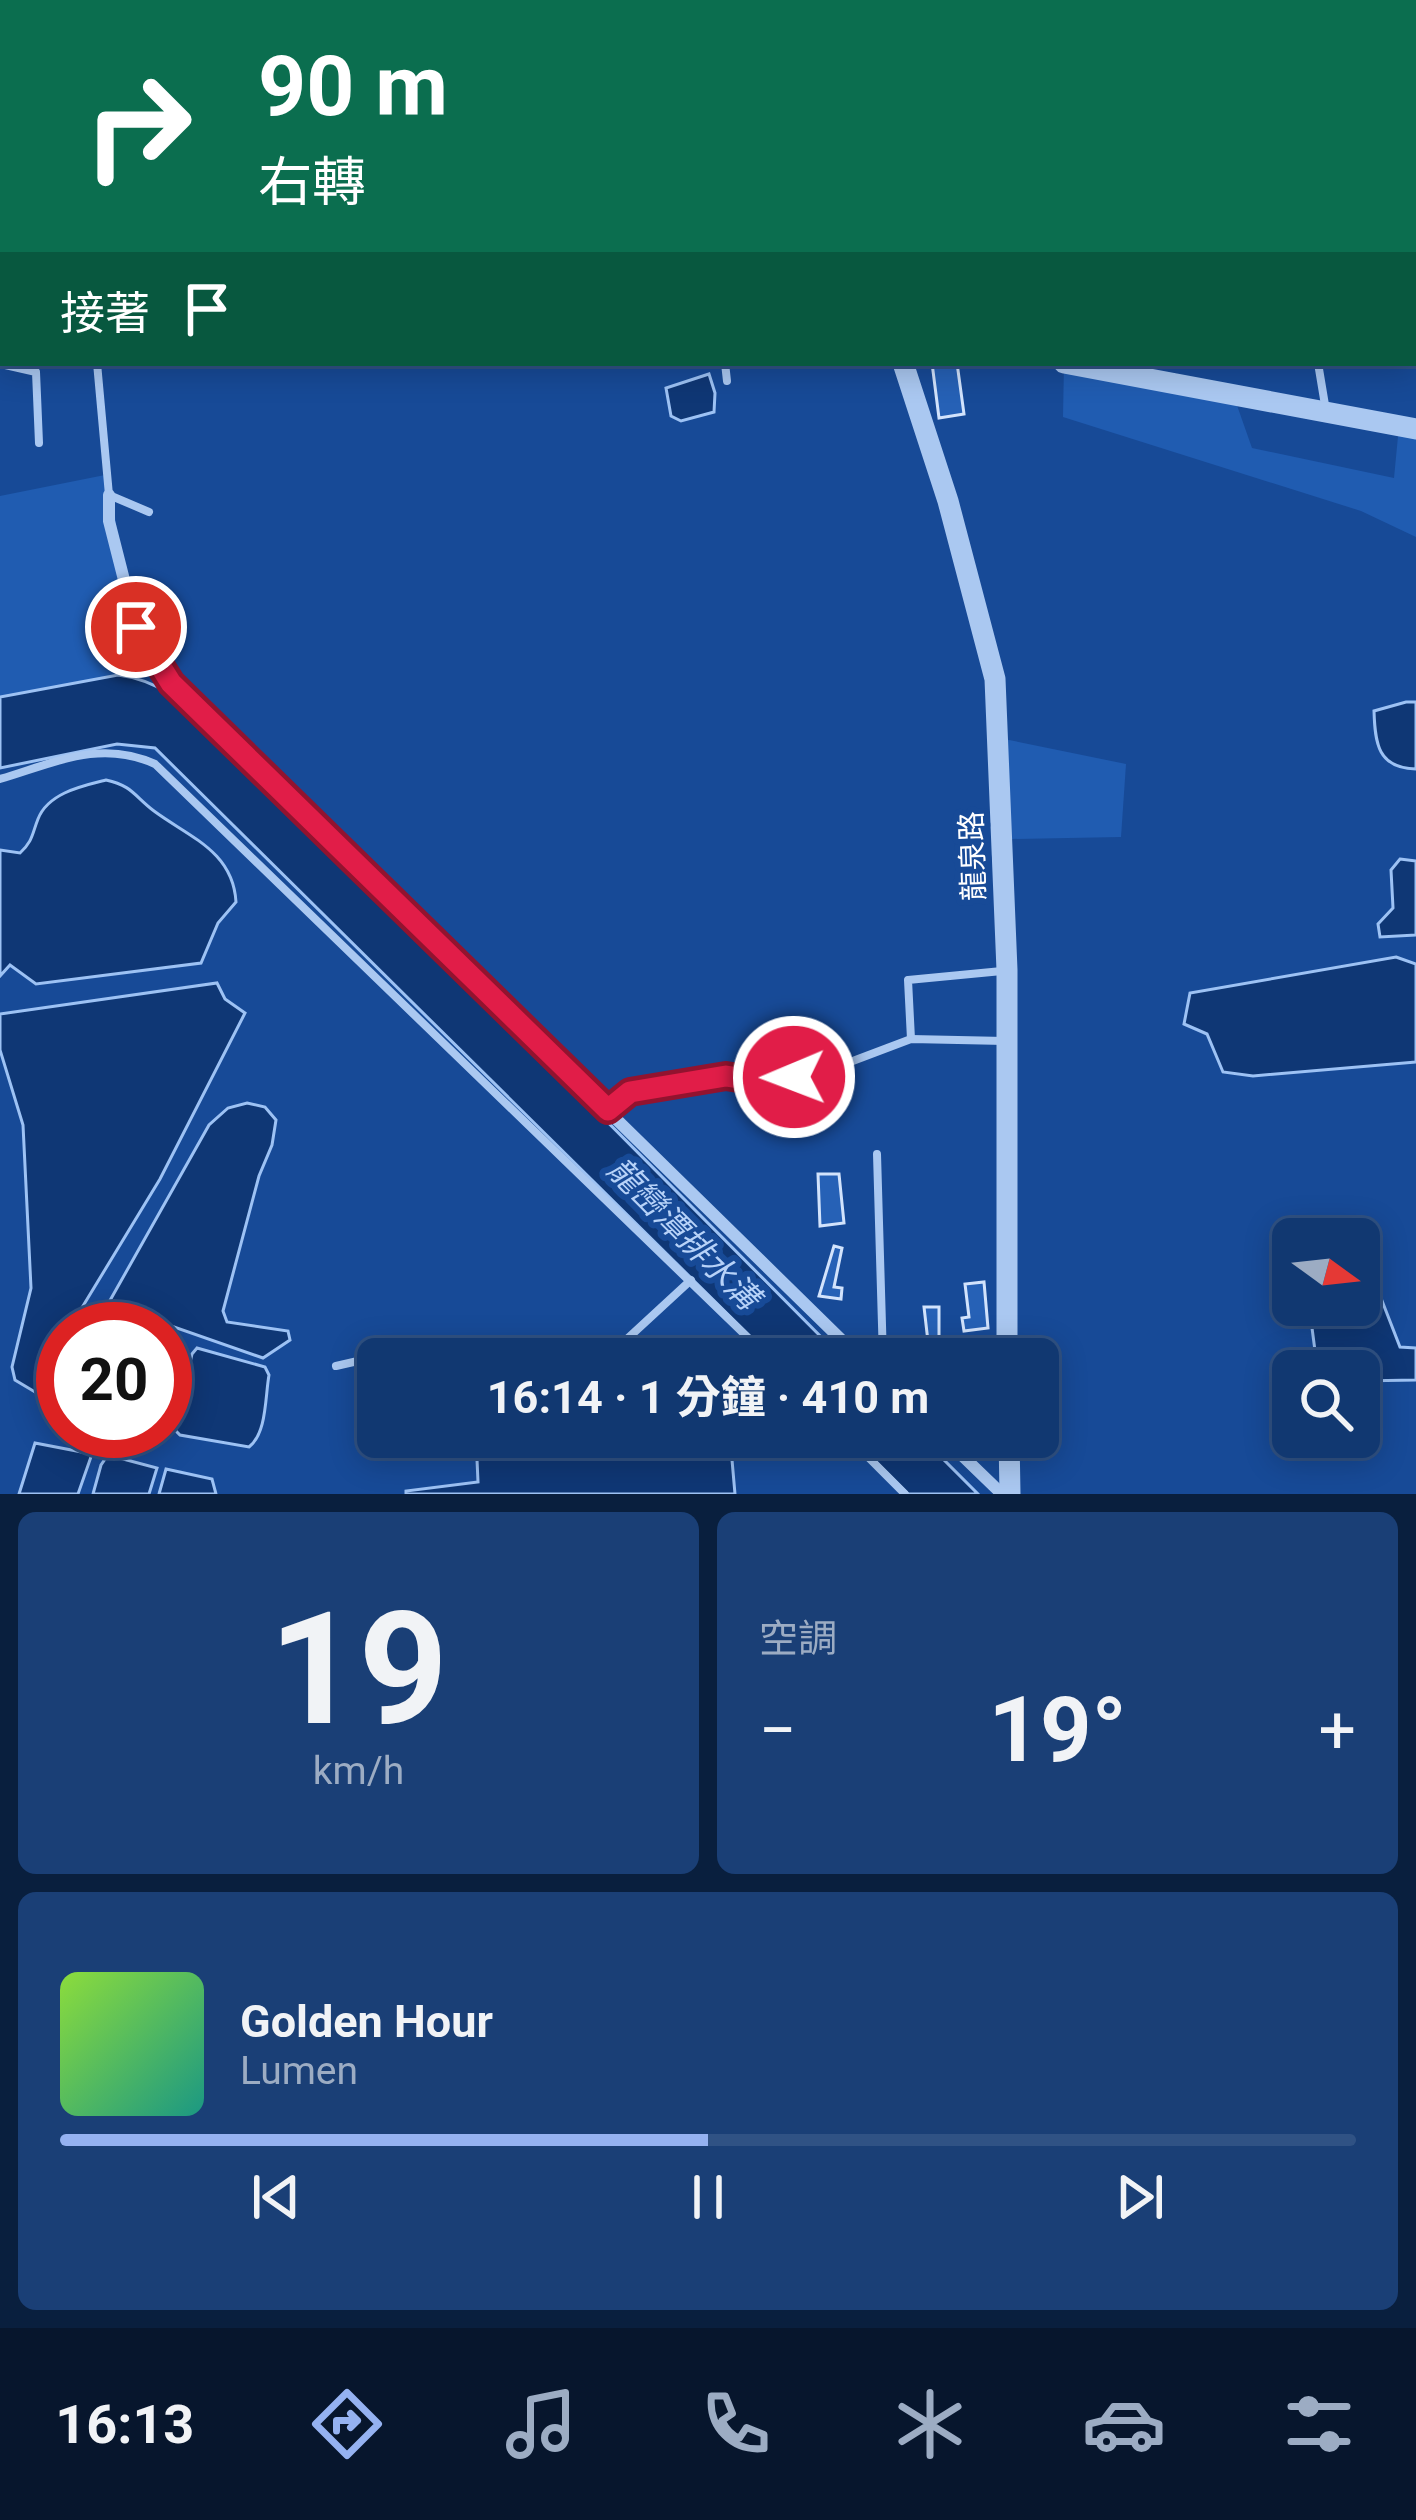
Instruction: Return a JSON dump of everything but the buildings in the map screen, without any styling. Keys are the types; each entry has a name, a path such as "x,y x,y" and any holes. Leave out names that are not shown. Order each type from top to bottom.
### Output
{"street":[{"name":"龍泉路","path":"904,366 948,501 995,679 1007,970 1007,1338"},
{"path":"1095,366 1137,370 1416,429"},
{"path":"110,496 110,521 136,627 171,683 840,1338"},
{"path":"966,1458 1006,1494"},
{"path":"1006,1494 1008,1458"}],"lane":[{"path":"9,366 36,372 39,443"},
{"path":"97,366 110,496 149,512"},
{"path":"726,366 728,381"},
{"path":"1318,366 1326,412"},
{"path":"0,779 93,752 129,753 154,764 749,1338"},
{"path":"911,1039 908,980 1007,970"},
{"path":"820,1072 911,1039 1008,1041"},
{"path":"608,1110 630,1092 726,1076 757,1081 794,1077"},
{"path":"877,1154 882,1338"},
{"path":"336,1366 384,1354 590,1347 627,1339 691,1280"},
{"path":"869,1458 905,1494"}],"shaded area":[{"path":"1064,366 1080,366 1233,394 1252,448 1394,478 1399,426 1416,429 1416,537 1361,511 1063,417"},
{"path":"110,474 135,683 0,707 0,496"},
{"path":"1004,739 1126,764 1121,837 1011,839"}],"water":[{"path":"709,374 714,412 681,421 671,416 666,388"},
{"name":"龍巒潭排水溝","path":"118,675 149,683 188,706 225,737 822,1338 752,1338 155,748 117,744 0,768 0,697"},
{"path":"1416,702 1416,769 1386,759 1376,734 1374,711"},
{"path":"106,780 128,788 207,847 227,870 236,902 218,923 201,963 36,984 10,965 0,976 0,850 20,853 49,803"},
{"path":"1400,859 1416,861 1416,935 1380,937 1378,924 1393,908 1391,870"},
{"path":"1396,957 1416,964 1416,1062 1253,1076 1223,1072 1207,1034 1184,1024 1190,993"},
{"path":"217,983 225,999 245,1013 160,1179 85,1302 36,1302 35,1392 15,1380 12,1367 31,1288 23,1125 0,1050 0,1014"},
{"path":"247,1103 265,1107 276,1120 223,1311 227,1322 288,1331 290,1340 263,1358 192,1333 192,1302 109,1302 209,1125 228,1108"},
{"path":"1380,1296 1400,1347 1416,1348 1416,1380 1380,1381 1380,1350 1315,1350 1312,1326 1380,1326"},
{"path":"197,1348 265,1367 269,1375 264,1414 249,1447 192,1437 192,1354"},
{"path":"35,1443 36,1458 91,1458 78,1494 19,1494"},
{"path":"106,1458 119,1458 157,1468 149,1494 93,1494"},
{"path":"477,1458 732,1458 735,1494 406,1494 478,1482"},
{"path":"872,1458 942,1458 978,1494 908,1494"},
{"path":"166,1469 212,1479 216,1494 159,1494"}],"route":[{"path":"136,627 171,683 608,1110 630,1092 726,1076 757,1081 794,1077"}]}
